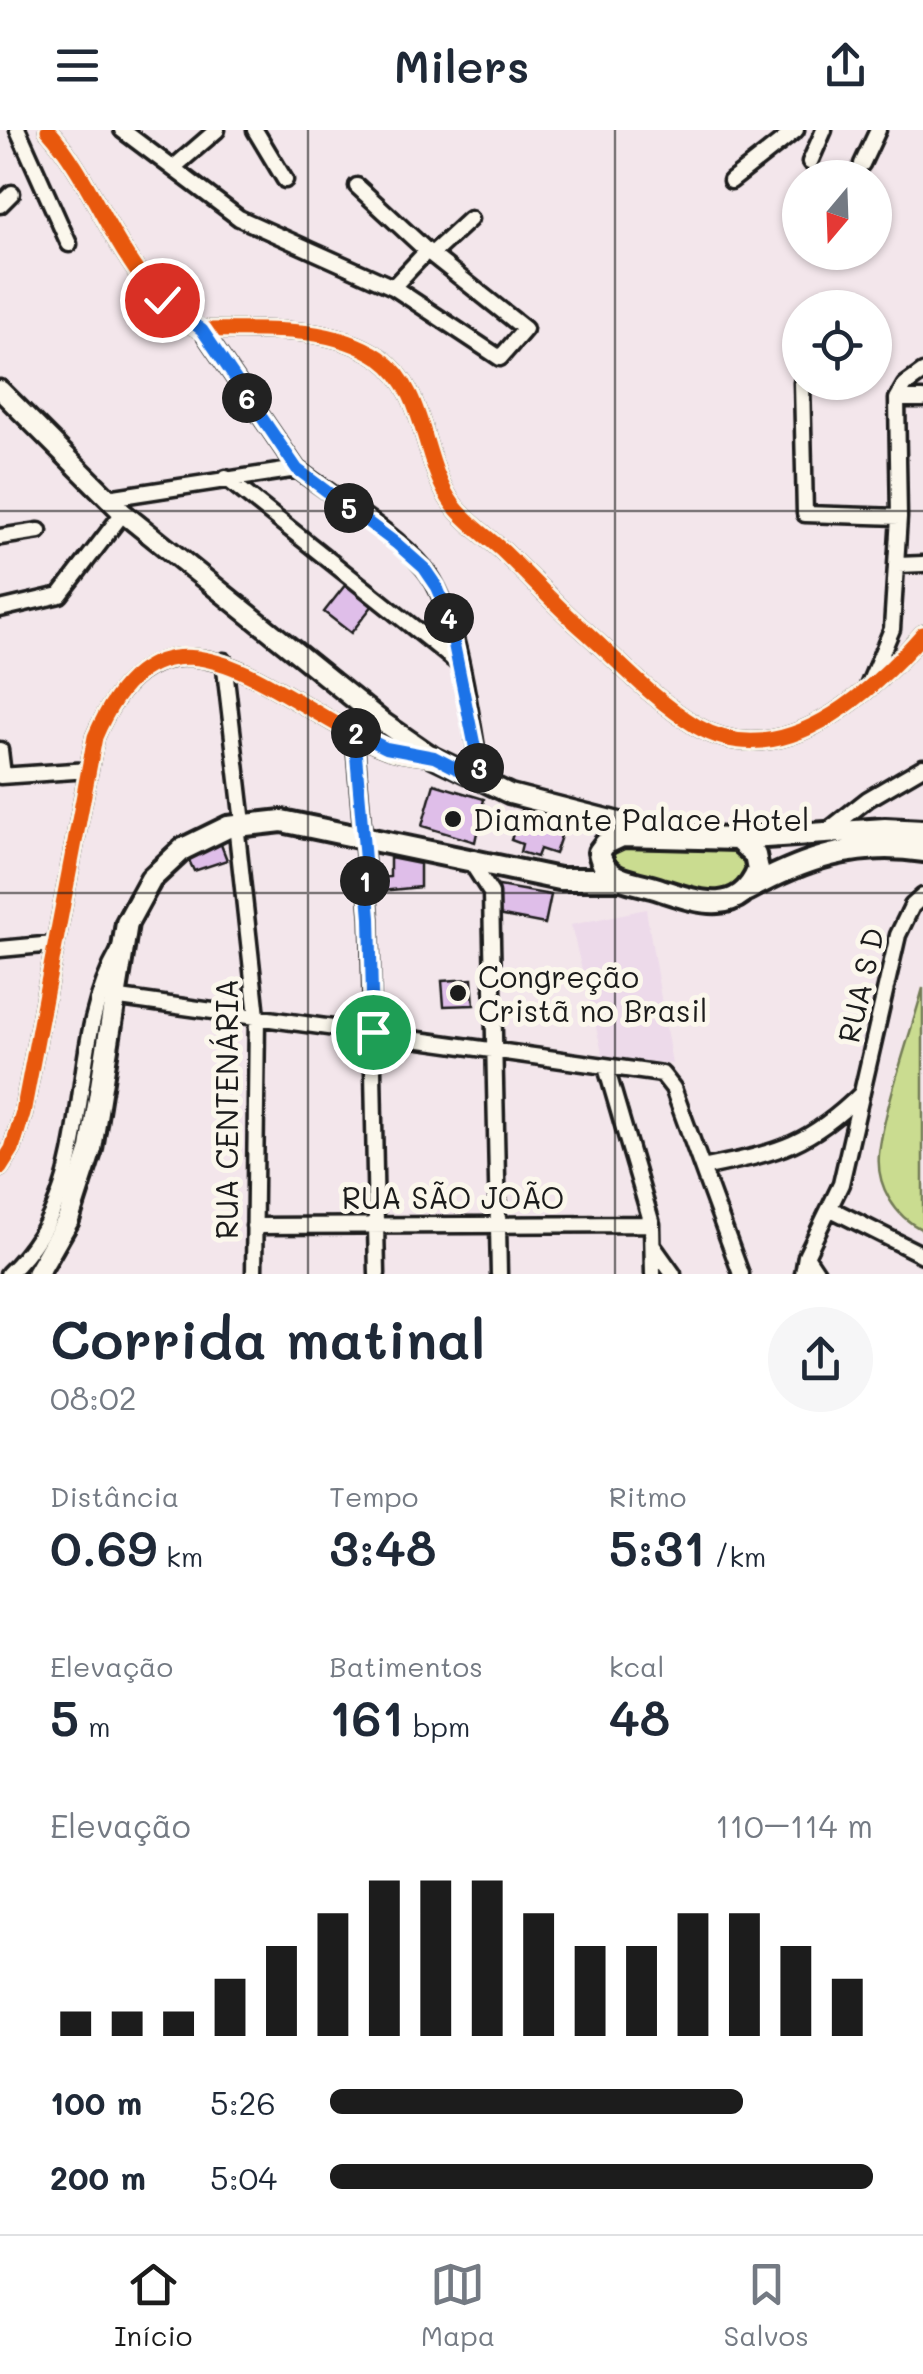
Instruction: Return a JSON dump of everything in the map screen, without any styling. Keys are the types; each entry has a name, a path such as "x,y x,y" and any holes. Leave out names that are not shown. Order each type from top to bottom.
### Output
{"highway":[{"path":"37,1274 64,1228 86,1167 119,950 136,902 160,869 202,838 240,824 296,822 559,880 619,880 706,904 741,894 809,859 868,848 923,851"},
{"path":"559,880 622,836 690,834 738,839 885,828 923,830"},
{"path":"738,839 758,862 754,880 741,894"},
{"path":"600,851 602,864 619,880"}],"main road":[{"path":"0,390 123,513 340,689 434,757 482,782 575,813 618,825 690,834"},
{"path":"575,813 600,851"}],"street":[{"path":"18,130 69,244"},
{"path":"122,130 239,218 393,287 500,358 525,328 430,252 357,186"},
{"path":"173,168 217,130"},
{"path":"255,130 284,180"},
{"path":"731,181 796,130"},
{"path":"811,160 824,130"},
{"path":"864,160 878,130"},
{"path":"56,133 112,235 162,300 202,330 297,469 424,568 447,610 482,782"},
{"path":"0,206 12,193"},
{"path":"393,287 470,219"},
{"path":"202,330 311,334 339,340 383,360 398,376 452,504 610,655 698,727 721,736 771,738 814,725 864,696 923,634"},
{"path":"864,696 889,646 898,565 897,399 905,384 923,372"},
{"path":"897,399 923,398"},
{"path":"802,400 805,514 899,518"},
{"path":"108,498 297,469"},
{"path":"226,478 458,663"},
{"path":"0,610 60,595 123,513"},
{"path":"0,537 39,530"},
{"path":"898,565 923,564"},
{"path":"0,1168 12,1149 23,1113 89,770 109,705 146,666 170,659 224,661 386,748 434,757"},
{"name":"RUA CENTENÁRIA","path":"224,661 256,990 254,1274"},
{"path":"354,732 370,918 377,1274"},
{"path":"0,750 2,776 89,770"},
{"path":"822,835 868,799 923,766"},
{"path":"470,862 490,893 499,1274"},
{"path":"490,893 510,870"},
{"name":"RUA S D","path":"802,1274 806,1256 831,1209 898,935 903,920 923,896"},
{"path":"0,949 54,944"},
{"path":"8,1274 30,1253 59,1198 80,1122 97,994 119,950"},
{"path":"237,1013 256,990"},
{"path":"113,996 496,1053 658,1072 673,1088 741,1274"},
{"path":"606,1067 652,1224 653,1274"},
{"path":"703,1168 805,1141 862,1092"},
{"path":"831,1209 923,1256"},
{"name":"RUA SÃO JOÃO","path":"254,1226 652,1224"},
{"path":"653,1246 673,1274"},
{"path":"806,1256 818,1274"}],"shaded area":[{"path":"646,909 672,1064 603,1056 571,925"}],"green space":[{"path":"618,841 739,847 750,865 744,882 727,889 710,892 675,888 606,863 606,846"},
{"path":"923,988 923,1230 904,1217 889,1199 881,1178 879,1154 886,1115"}],"building":[{"path":"346,584 373,605 351,633 324,612"},
{"name":"Diamante Palace Hotel","path":"434,784 484,799 475,842 422,826"},
{"path":"522,807 566,821 555,854 540,849 537,857 520,852 522,844 511,840"},
{"path":"220,842 227,860 194,871 186,854"},
{"path":"390,858 420,864 420,887 372,892 369,878 390,877"},
{"path":"499,886 551,895 545,924 498,915"},
{"name":"Congreção Cristã no Brasil","path":"472,979 474,1005 444,1006 442,981"}],"cycle path":[{"path":"48,130 67,154 133,265 175,312 202,330 294,331 339,339 380,358 396,372 416,408 443,489 459,512 639,682 696,726 728,739 760,741 792,734 851,702 923,634"},
{"path":"0,1168 12,1149 23,1113 95,737 124,688 156,663 191,657 229,666 268,684 348,731 388,749 433,757"}],"place":[{"name":"Diamante Palace Hotel","path":"453,819"},
{"name":"Congreção Cristã no Brasil","path":"458,993"}],"route":[{"path":"162,300 202,330 297,469 424,568 447,610 482,782 434,757 386,748 354,732 370,918 373,1032"}]}
